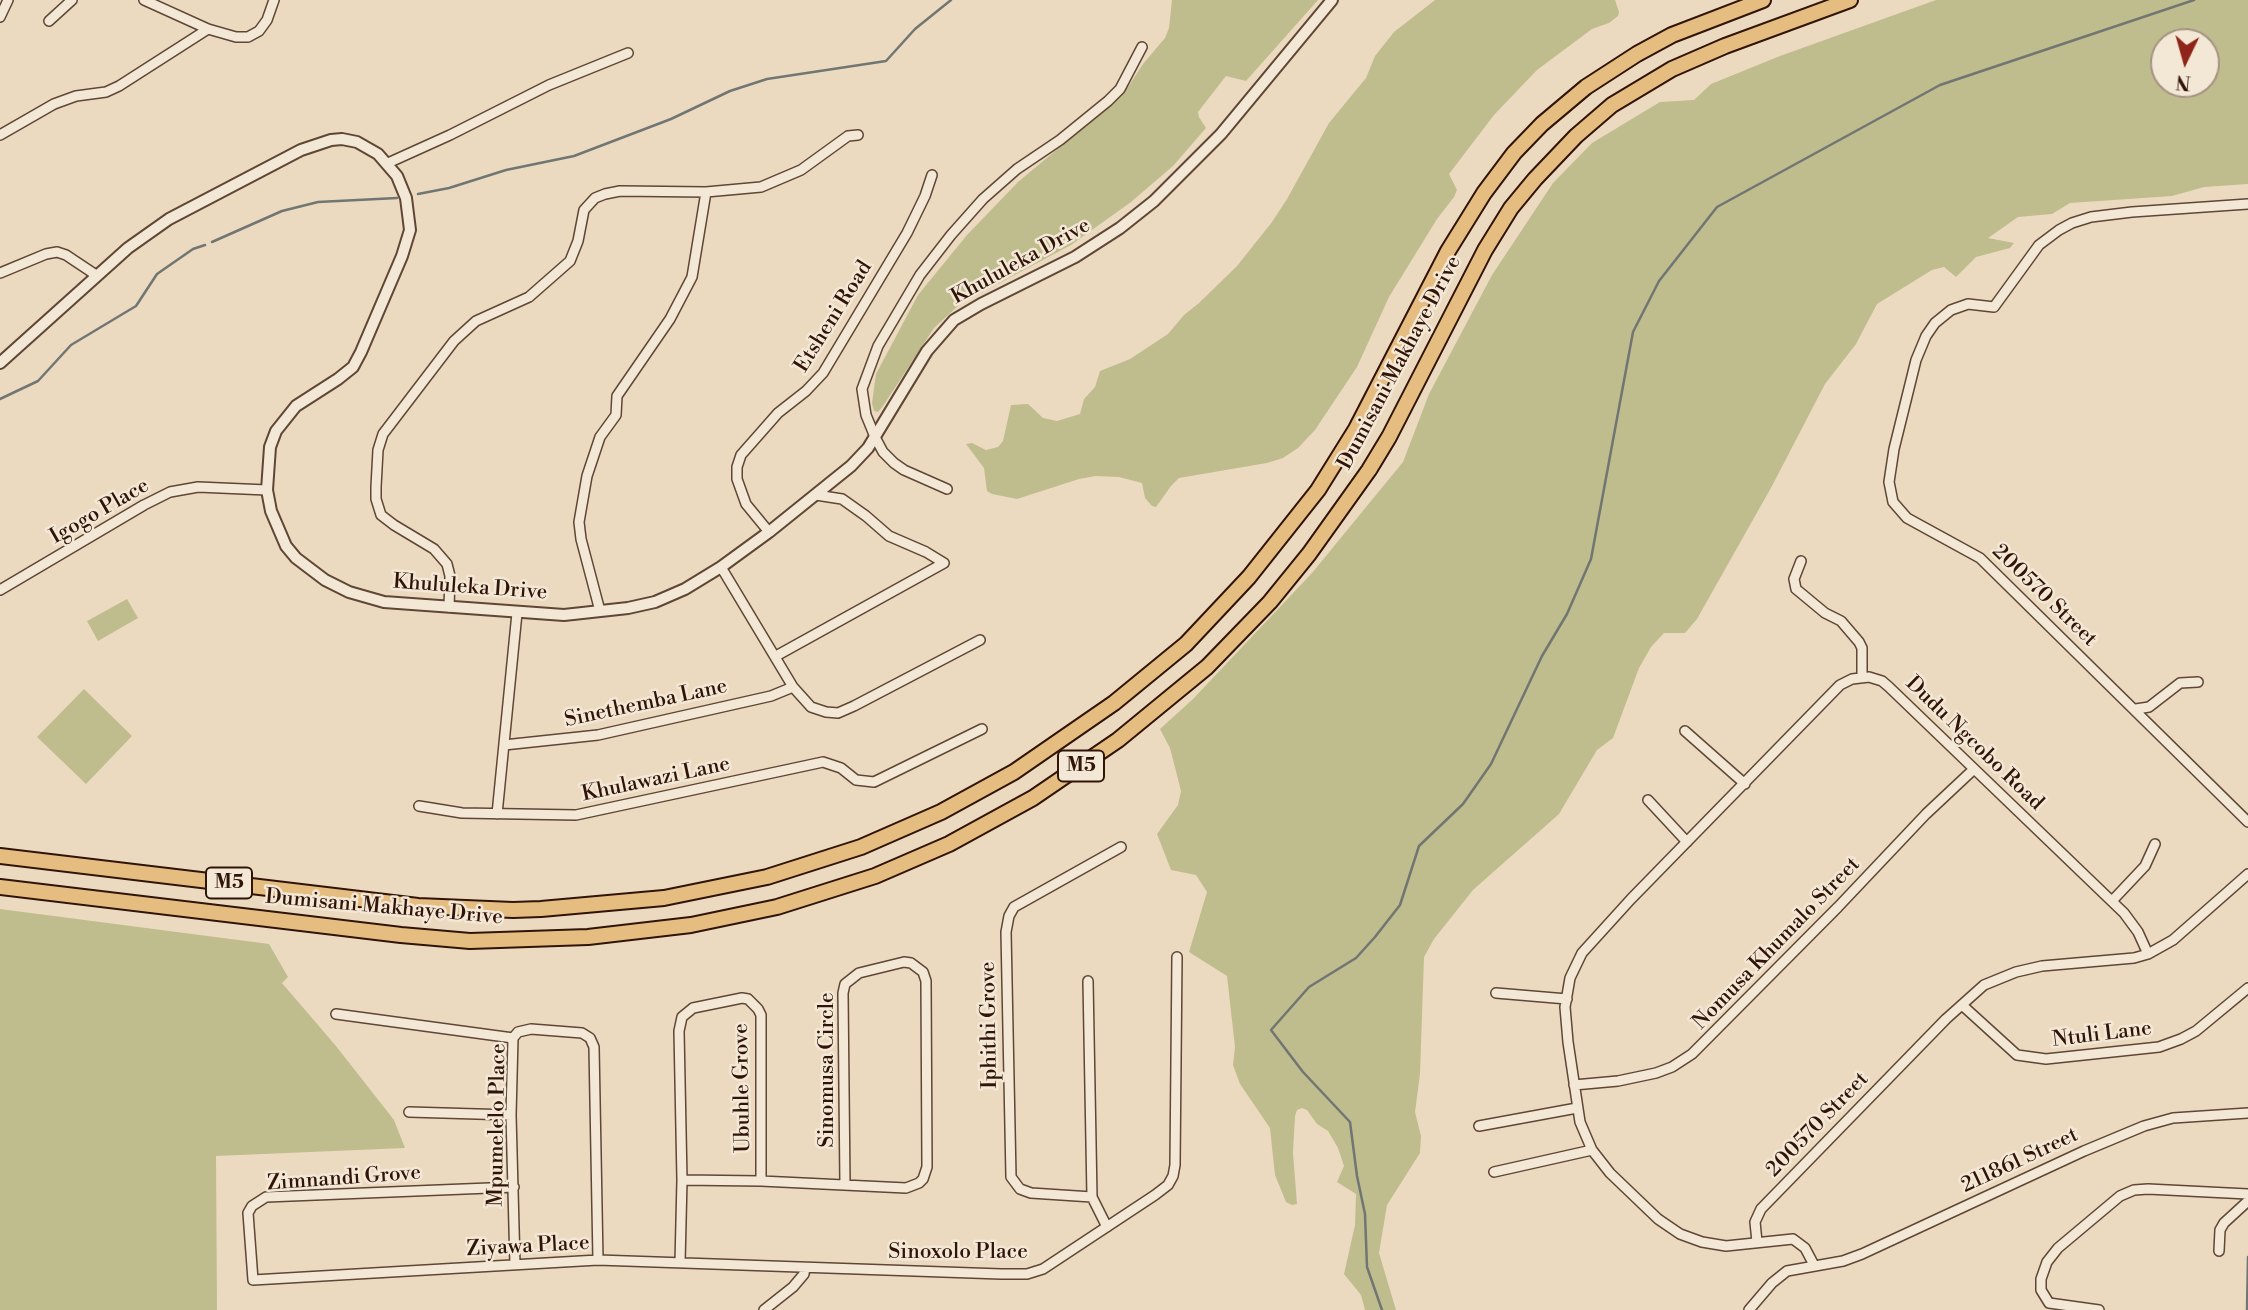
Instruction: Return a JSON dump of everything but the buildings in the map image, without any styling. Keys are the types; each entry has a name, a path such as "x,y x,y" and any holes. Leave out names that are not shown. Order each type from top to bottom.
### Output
{"main road":[{"name":"Dumisani Makhaye Drive","path":"0,856 418,906 541,909 664,898 754,880 861,847 941,812 1014,772 1114,703 1186,644 1250,577 1305,507 1356,429 1448,251 1483,193 1514,153 1542,124 1586,87 1637,54 1672,35 1763,0"},
{"name":"Dumisani Makhaye Drive","path":"0,887 401,935 470,941 575,938 691,925 777,906 875,876 949,844 1033,798 1126,734 1207,667 1270,603 1369,470 1389,437 1485,250 1511,208 1543,169 1576,136 1612,105 1672,69 1725,46 1850,0"}],"street":[{"path":"0,17 8,0"},
{"path":"49,21 72,0"},
{"path":"144,0 208,29 236,37 248,37 259,31 267,20 274,0"},
{"name":"Khululeka Drive","path":"0,363 96,275 169,219 301,150 321,142 342,139 357,142 367,146 388,163 403,189 409,208 410,230 402,256 353,367 296,406 276,431 270,447 267,490 271,511 286,547 325,580 374,600 564,615 655,602 685,589 721,566 769,532 851,466 875,437 927,351 954,320 1075,257 1120,228 1153,201 1221,134 1332,0"},
{"path":"0,135 54,104 76,96 106,92 118,86 208,29"},
{"path":"947,489 894,463 875,437 863,404 862,389 878,346 920,275 951,235 983,199 1017,169 1060,141 1108,101 1120,89 1142,47"},
{"path":"388,163 549,85 628,53"},
{"path":"449,607 450,576 447,564 434,549 386,520 376,499 377,468 383,434 443,354 464,330 483,317 529,297 570,261 578,241 584,211 595,198 620,191 706,192 761,187 784,179 830,151 848,136 859,135"},
{"name":"Etsheni Road","path":"769,532 746,504 737,479 741,455 778,413 806,391 823,373 907,233 932,176"},
{"path":"600,611 579,523 579,510 587,477 600,437 616,415 617,396 670,319 692,277 706,192"},
{"name":"200570 Street","path":"2248,204 2132,212 2091,217 2072,223 2039,245 1994,307 1968,304 1951,310 1935,323 1916,360 1894,449 1889,482 1891,496 1897,508 1907,518 1980,558 2248,822"},
{"path":"0,273 46,254 57,253 66,255 96,275"},
{"name":"Igogo Place","path":"0,590 170,492 198,487 267,490"},
{"path":"776,656 944,563 889,536 842,499 816,495"},
{"path":"1801,561 1794,579 1796,589 1825,613 1841,621 1859,642 1862,648 1862,677 1840,685 1582,953 1570,978 1565,1007 1577,1108 1583,1131 1592,1150 1639,1202 1673,1231 1715,1244 1735,1246 1793,1239 1805,1248 1814,1265"},
{"path":"721,566 793,687 811,707 838,713 980,640"},
{"path":"497,814 517,612"},
{"name":"Dudu Ngcobo Road","path":"1862,677 1882,681 2112,901 2138,932 2148,954"},
{"path":"2136,709 2149,707 2180,682 2198,682"},
{"name":"Sinethemba Lane","path":"504,745 598,735 771,696 793,687"},
{"name":"Khulawazi Lane","path":"419,806 462,813 589,813 814,764 832,764 856,780 874,782 982,729"},
{"path":"1685,731 1745,784"},
{"name":"Nomusa Khumalo Street","path":"1574,1085 1618,1081 1657,1073 1692,1054 1926,814 1974,769"},
{"path":"1648,800 1687,842"},
{"path":"2112,901 2145,866 2155,844"},
{"name":"Iphithi Grove","path":"1092,1197 1031,1193 1020,1189 1011,1177 1006,932 1014,907 1121,847"},
{"name":"200570 Street","path":"1757,1242 1755,1222 1761,1209 1984,985 2016,972 2042,966 2117,960 2148,954 2173,940 2248,874"},
{"name":"Sinoxolo Place","path":"805,1268 1027,1274 1057,1261 1168,1185 1175,1165 1177,957"},
{"name":"Sinomusa Circle","path":"904,962 918,967 925,975 926,981 927,1167 923,1179 913,1186 845,1185 842,993 845,984 859,973 904,962"},
{"path":"1088,981 1092,1197 1107,1227"},
{"name":"Ntuli Lane","path":"1962,1005 2017,1055 2046,1059 2158,1046 2181,1039 2196,1031 2248,988"},
{"path":"1496,993 1567,999"},
{"name":"Ubuhle Grove","path":"682,1181 679,1031 682,1017 694,1008 742,998 748,999 761,1015 761,1181"},
{"path":"336,1014 513,1038"},
{"name":"Mpumelelo Place","path":"516,1265 513,1038 518,1032 530,1030 582,1033 590,1038 594,1047 598,1260"},
{"path":"1479,1126 1577,1108"},
{"path":"409,1112 512,1115"},
{"name":"211861 Street","path":"1749,1310 1778,1277 1796,1268 1843,1261 1862,1254 2144,1126 2173,1118 2248,1113"},
{"path":"1494,1171 1592,1150"},
{"path":"680,1263 682,1181 845,1185"},
{"name":"Zimnandi Grove","path":"253,1280 248,1213 252,1206 266,1197 514,1187"},
{"path":"2099,1310 2049,1303 2043,1296 2040,1284 2044,1268 2059,1248 2126,1192 2166,1189 2248,1194"},
{"path":"2219,1251 2220,1230 2224,1223 2248,1201"},
{"name":"Ziyawa Place","path":"253,1280 598,1260 805,1268"},
{"path":"764,1310 793,1287 804,1274 805,1268"}],"shaded area":[{"path":"1172,0 1318,0 1246,81 1226,76 1198,112 1206,128 1173,166 1131,202 1071,245 960,304 934,328 883,406 878,412 874,411 872,403 876,374 918,295 967,235 1018,182 1128,87 1165,38 1169,28"},
{"path":"1435,0 1615,0 1619,12 1609,23 1592,29 1537,70 1494,115 1449,174 1457,190 1454,197 1437,219 1389,297 1357,367 1315,430 1298,448 1283,458 1179,478 1156,507 1145,498 1142,483 1119,477 1096,476 1079,479 1017,499 987,491 984,468 966,444 972,443 986,450 998,447 1003,441 1011,405 1028,404 1043,418 1057,421 1080,414 1084,399 1095,387 1100,371 1130,359 1168,334 1184,315 1237,266 1272,222 1329,123 1366,78 1375,56 1394,32"},
{"path":"1936,0 2248,0 2248,184 2204,187 2172,196 2070,203 2052,214 2018,217 1988,238 2014,243 2010,248 1976,257 1956,277 1944,267 1932,270 1877,304 1856,344 1825,384 1772,486 1697,619 1685,633 1664,633 1651,647 1639,668 1613,738 1597,750 1559,814 1473,890 1434,939 1424,957 1420,1074 1415,1112 1421,1136 1420,1153 1387,1205 1379,1253 1396,1310 1365,1310 1361,1295 1344,1274 1355,1225 1356,1194 1337,1182 1344,1166 1338,1148 1328,1131 1317,1124 1307,1110 1297,1110 1293,1153 1297,1204 1286,1202 1275,1175 1270,1128 1240,1084 1233,1065 1235,1047 1227,976 1189,952 1207,892 1196,875 1171,870 1157,834 1178,805 1181,791 1170,748 1160,729 1193,699 1312,573 1403,462 1429,394 1492,275 1553,183 1592,143 1660,102 1694,100 1711,84"},
{"path":"127,599 138,618 98,641 87,621"},
{"path":"84,689 132,736 86,784 37,737"},
{"path":"0,909 269,944 288,977 282,983 394,1120 405,1148 216,1156 217,1310 0,1310"}],"waterway":[{"path":"418,194 449,188 506,170 574,156 671,119 730,91 767,79 886,61 915,29 951,0"},
{"path":"1382,1310 1367,1267 1365,1214 1350,1122 1303,1072 1271,1030 1309,987 1356,958 1375,937 1400,905 1419,846 1463,804 1491,764 1542,656 1567,614 1591,559 1633,332 1659,281 1717,207 1940,85 2194,0"},
{"path":"212,242 282,211 318,202 397,198"},
{"path":"0,399 38,381 71,345 136,306 157,274 193,249 205,245"},
{"path":"2247,1310 2248,1257"}]}
